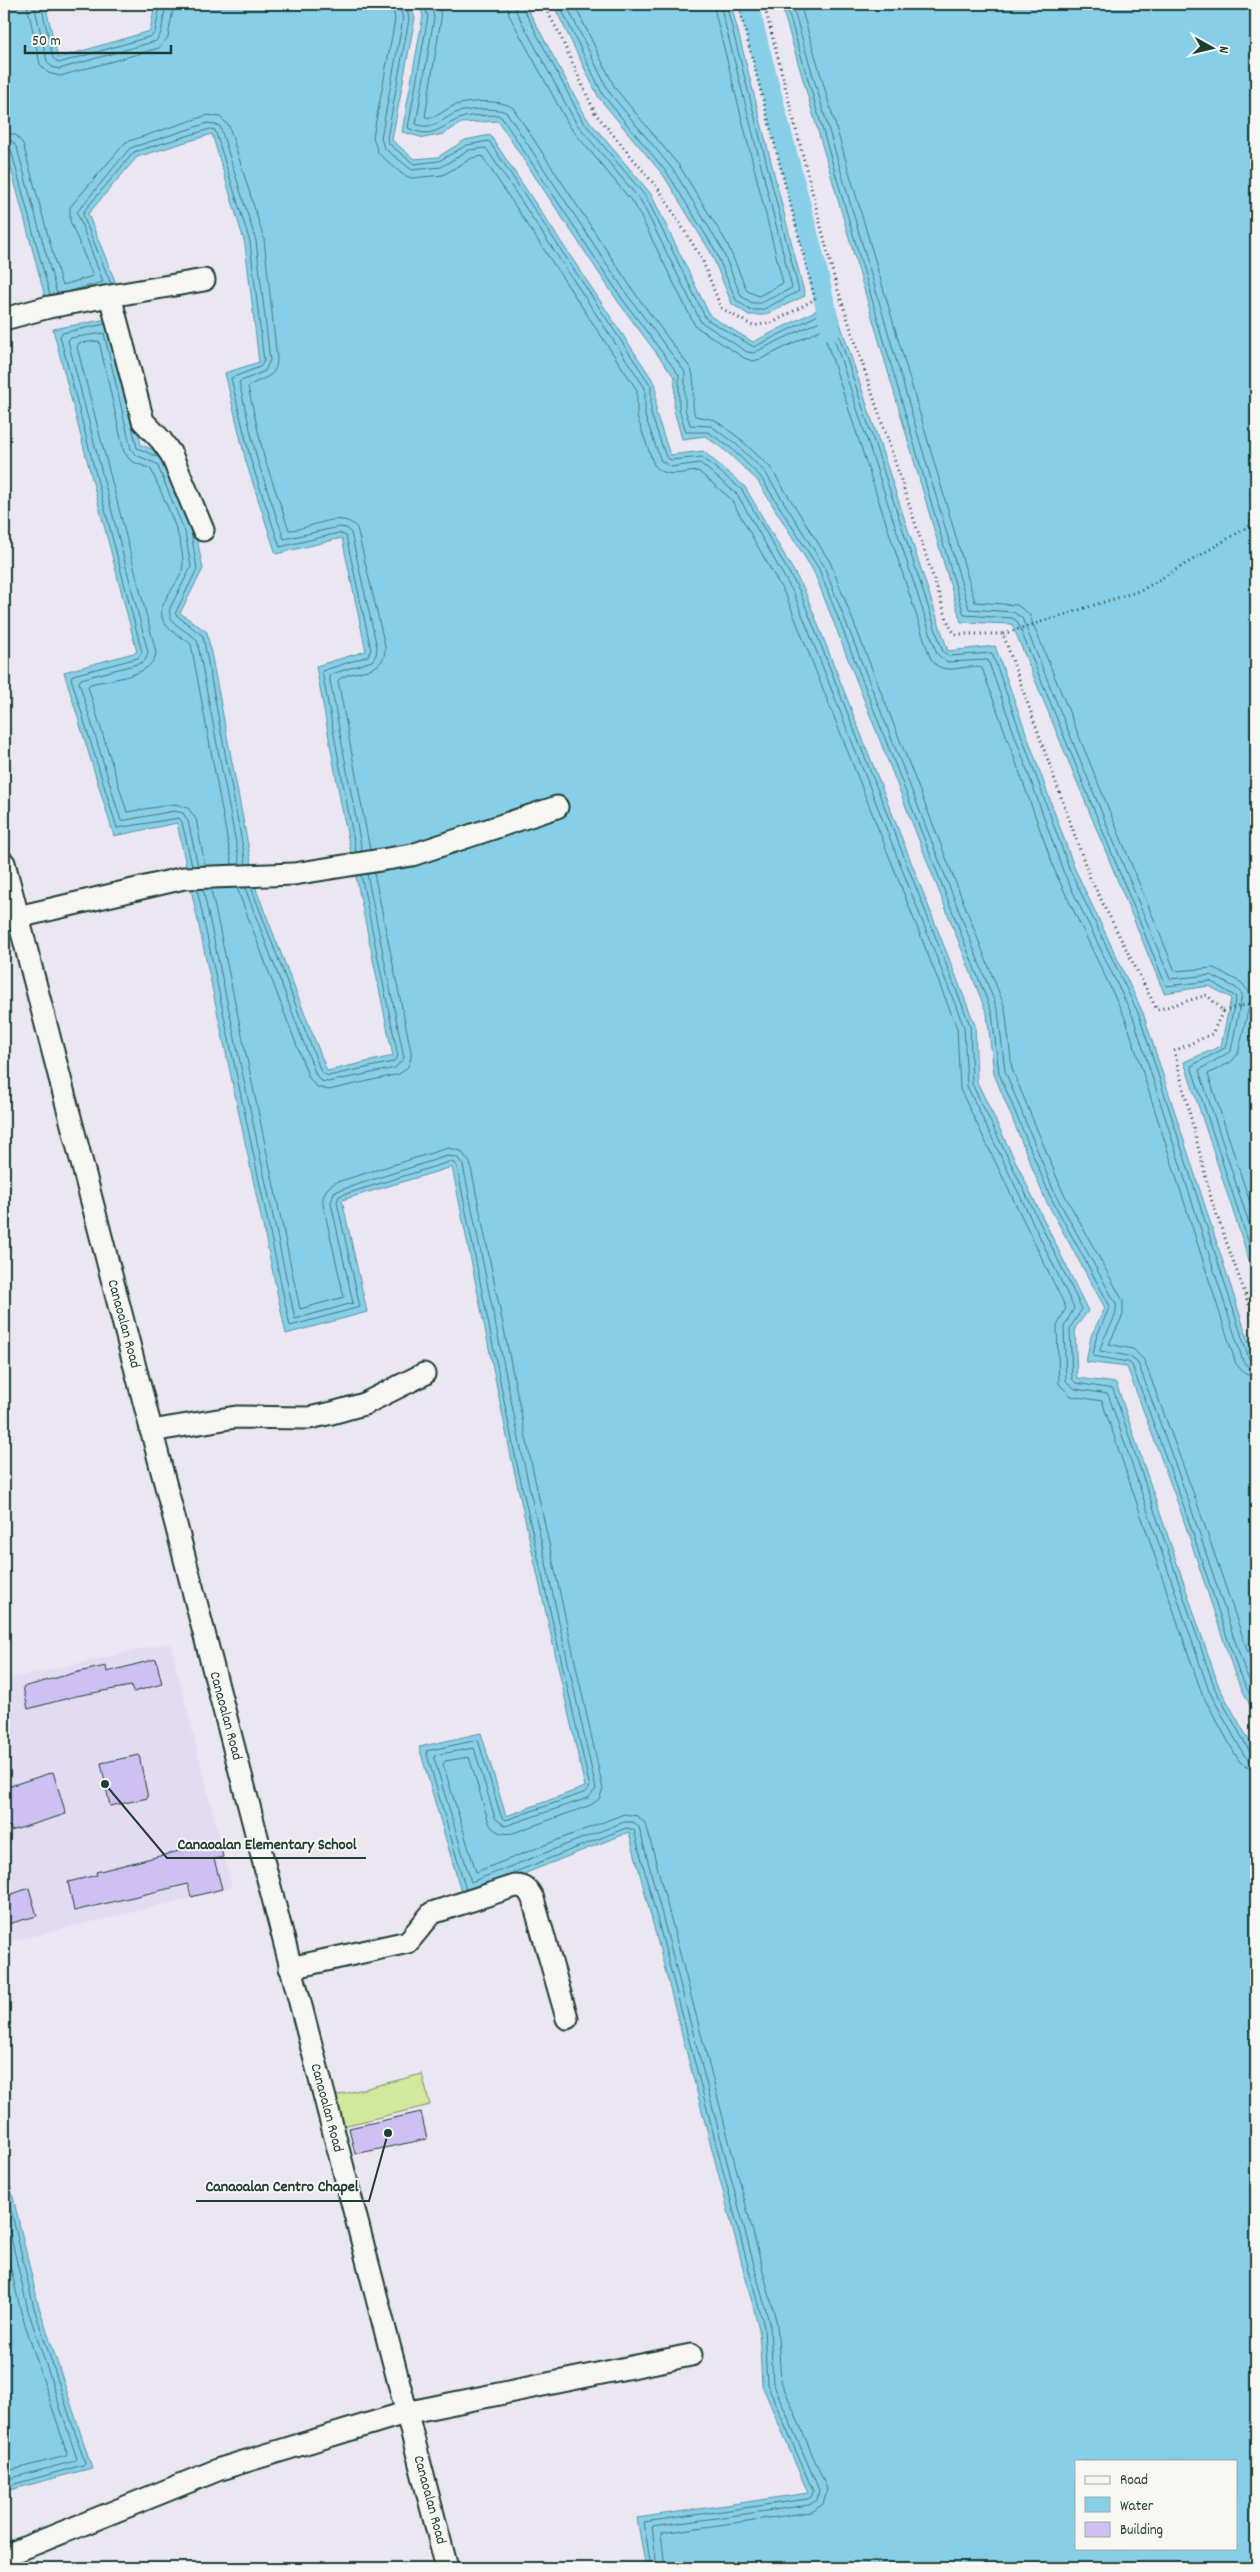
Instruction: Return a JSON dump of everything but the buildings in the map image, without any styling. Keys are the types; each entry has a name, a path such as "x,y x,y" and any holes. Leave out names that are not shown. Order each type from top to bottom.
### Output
{"street":[{"path":"4,319 49,307 204,280"},
{"path":"110,296 143,421 171,454 203,530"},
{"path":"18,917 184,878 294,874 412,855 557,807"},
{"name":"Canaoalan Road","path":"4,863 405,2413 447,2568"},
{"path":"151,1431 236,1417 308,1418 332,1413 364,1404 424,1374"},
{"path":"290,1968 408,1942 432,1913 515,1886 524,1886 529,1890 533,1899 567,2018"},
{"path":"4,2556 220,2469 405,2413 691,2355"}],"path":[{"path":"543,4 595,113 660,191 702,259 721,308 753,326 774,322 815,299 738,4"},
{"path":"764,4 836,281 949,625 955,634 1003,634 1142,590 1249,526 1256,502"},
{"path":"1003,634 1090,878 1156,1010 1207,996 1223,1011"},
{"path":"1256,1002 1223,1011 1212,1034 1174,1051 1212,1202 1256,1324"},
{"path":"4,2183 9,2181"}],"shaded area":[{"path":"170,1643 232,1888 4,1943 4,1680"}],"green space":[{"path":"422,2074 430,2105 343,2126 336,2096"}],"water":[{"path":"4,4 45,4 58,58 150,31 155,4 410,4 415,18 392,140 414,159 438,157 465,140 490,135 656,385 656,413 670,455 703,451 745,487 804,589 975,1025 977,1082 1088,1311 1075,1328 1077,1378 1116,1383 1219,1687 1256,1753 1256,2568 646,2568 637,2518 808,2493 762,2385 759,2329 629,1832 463,1898 419,1747 481,1733 506,1816 585,1787 512,1461 452,1167 342,1200 367,1312 286,1334 177,823 114,836 64,672 137,652 53,329 113,318 141,445 165,454 195,529 203,569 180,613 207,632 257,892 327,1071 393,1056 341,804 316,666 366,651 342,538 276,554 246,462 225,373 259,362 245,244 212,134 137,157 88,214 119,291 48,308 4,142"},
{"path":"419,4 525,4 586,117 651,194 710,316 753,342 833,302 948,651 995,646 1074,867 1143,1013 1256,1365 1256,1717 1235,1675 1180,1509 1127,1367 1086,1362 1091,1336 1105,1308 1045,1199 994,1074 987,1014 814,572 757,480 727,452 705,436 682,439 674,410 675,378 619,303 498,121 461,123 444,134 424,138 402,132 423,16"},
{"path":"553,4 731,4 805,296 764,315 749,315 732,304 711,253 664,176 599,98"},
{"path":"781,4 1256,4 1256,1281 1184,1062 1221,1046 1231,998 1209,986 1164,993 1012,624 961,622"},
{"path":"4,2159 39,2307 92,2468 6,2491 4,2522"}],"waterway":[{"path":"748,4 815,260 831,331"}],"place":[{"name":"Canaoalan Elementary School","path":"105,1784"},
{"name":"Canaoalan Centro Chapel","path":"388,2133"}]}
